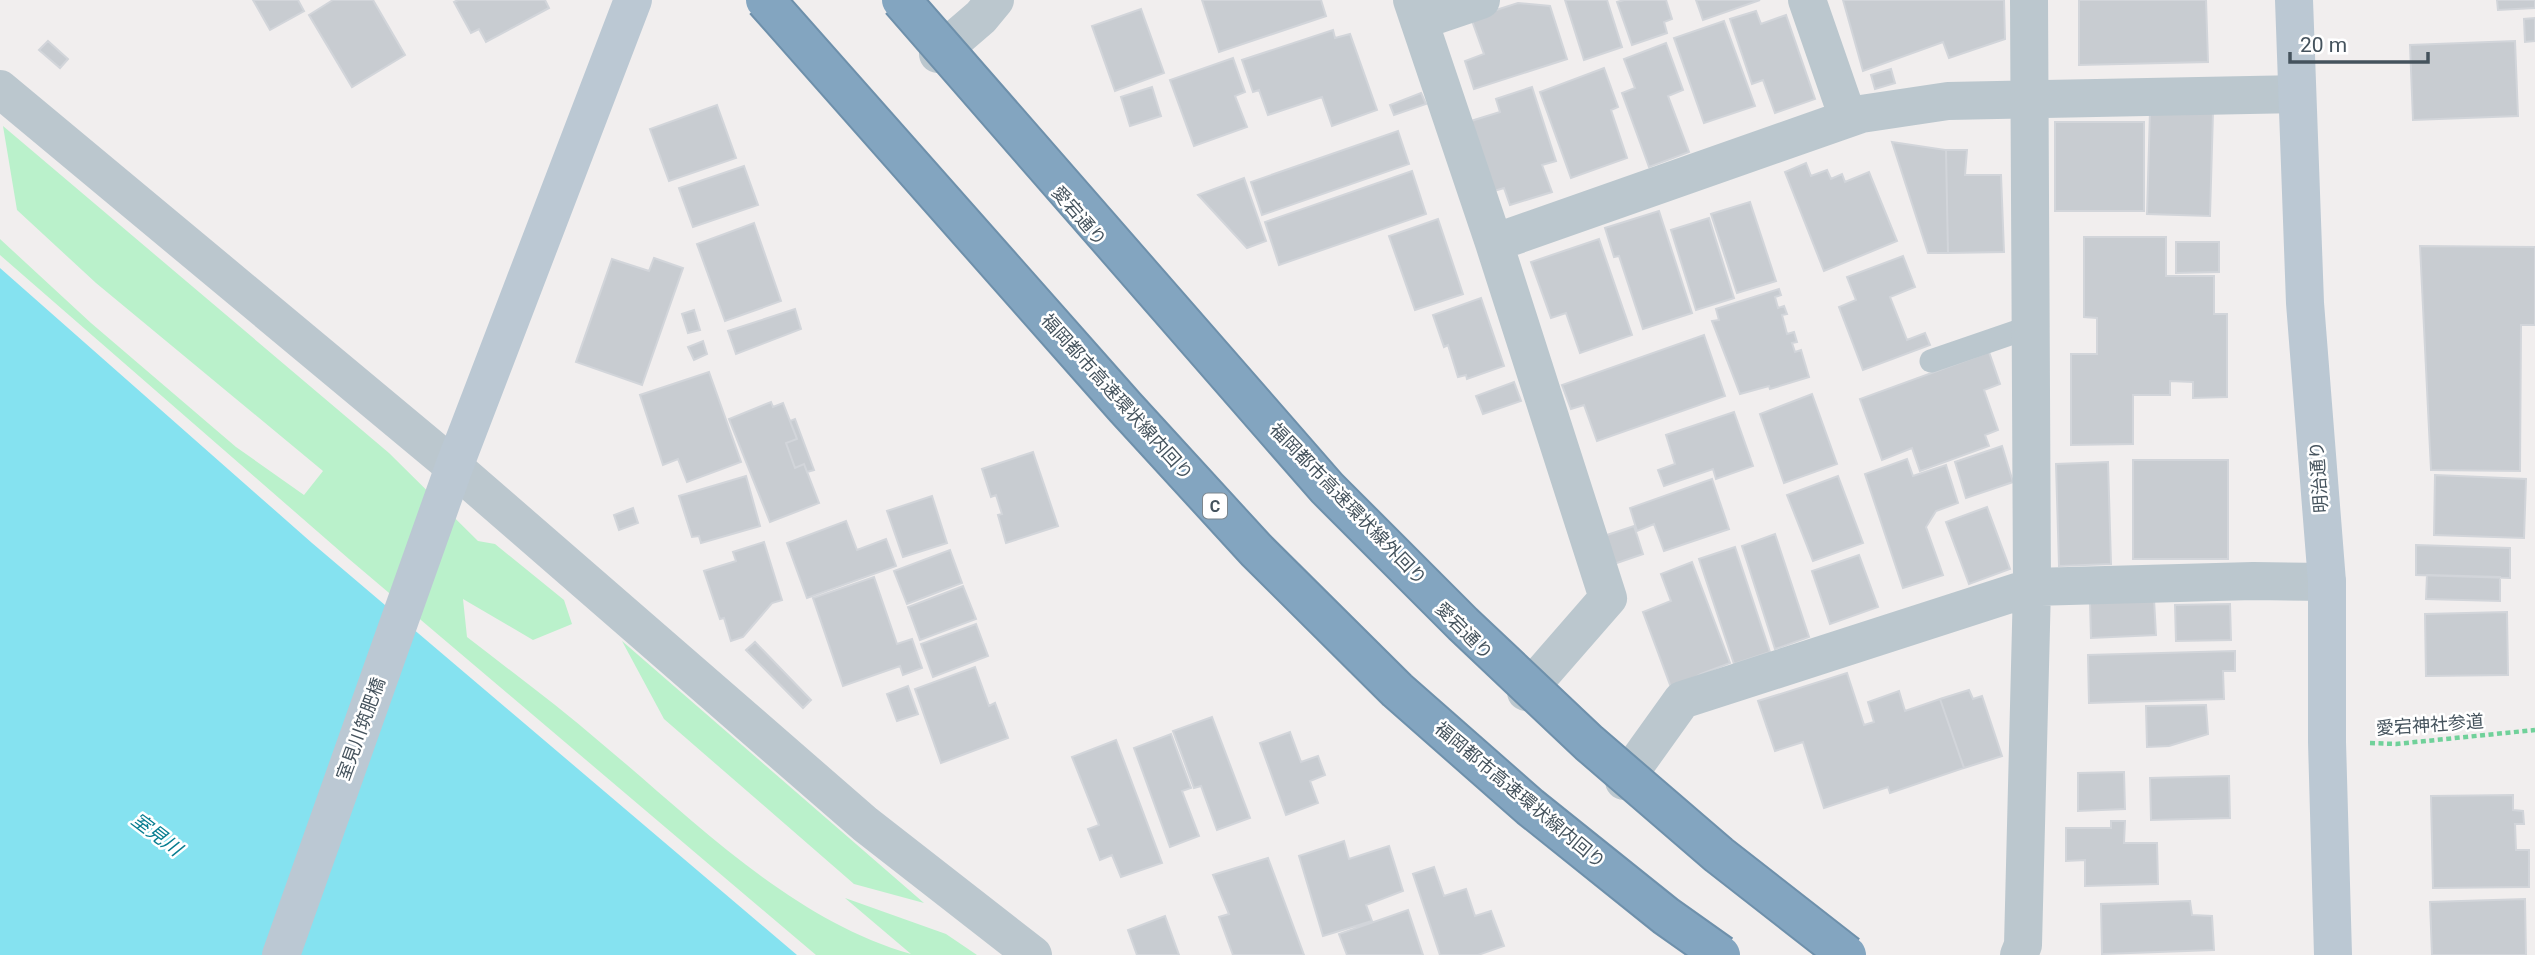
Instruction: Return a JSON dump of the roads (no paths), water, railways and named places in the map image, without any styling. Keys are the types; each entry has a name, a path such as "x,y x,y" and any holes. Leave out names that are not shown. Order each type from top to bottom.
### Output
{"highway":[{"name":"福岡都市高速環状線内回り","path":"765,0 1125,407 1266,560 1397,690 1530,807 1666,916 1721,955"},
{"name":"福岡都市高速環状線外回り","path":"901,0 1327,488 1463,624 1589,743 1719,855 1847,955"}],"street":[{"name":"室見川筑肥橋","path":"281,955 454,467 632,0"},
{"path":"778,0 1273,567 1442,736 1592,866 1709,955"},
{"name":"愛宕通り","path":"891,0 1166,316 1341,509 1526,692 1624,781 1865,955"},
{"path":"938,54 995,0"},
{"path":"1480,0 1415,10 1494,243 1608,598 1526,692"},
{"path":"1807,0 1848,118"},
{"path":"2019,955 2023,945 2032,587 2029,0"},
{"name":"明治通り","path":"2294,0 2305,303 2327,582 2333,955"},
{"path":"0,89 454,467 865,824 1033,955"},
{"path":"1494,243 1861,114 1948,101 2296,94"},
{"path":"1624,781 1682,701 2032,587 2253,581 2327,582"}],"lane":[{"path":"1931,360 2030,327"}],"water":[{"name":"室見川","path":"0,268 312,543 797,955 0,955"}]}
